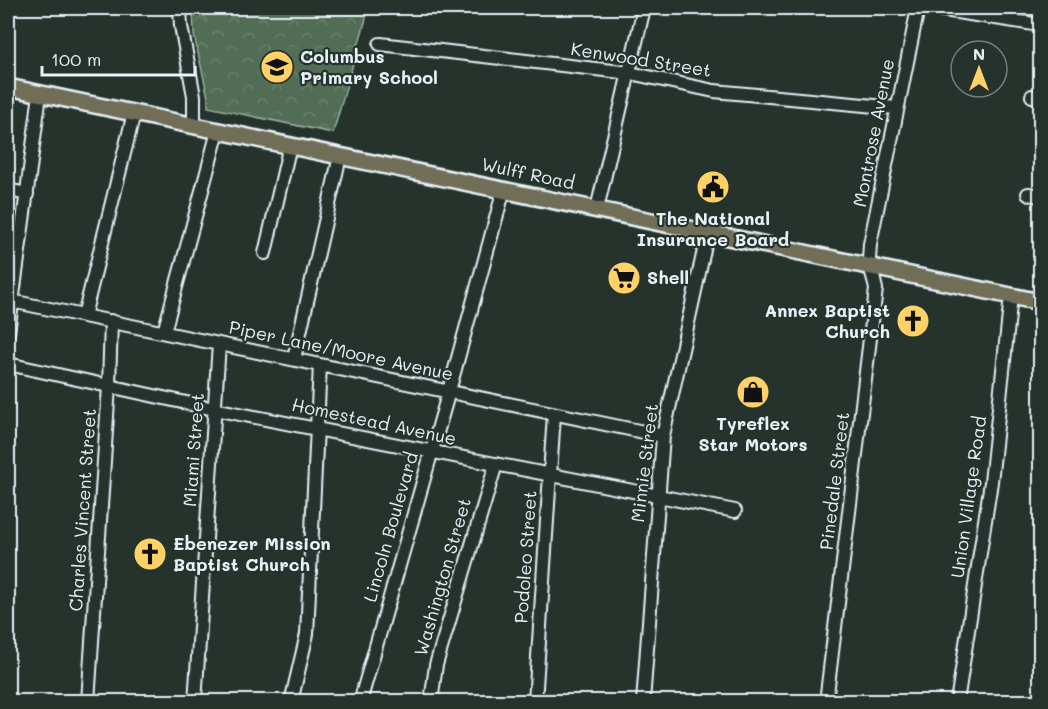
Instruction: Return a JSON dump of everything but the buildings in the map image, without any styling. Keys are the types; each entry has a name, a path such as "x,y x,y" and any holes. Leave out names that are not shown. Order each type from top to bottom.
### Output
{"main road":[{"name":"Wulff Road","path":"8,87 1041,302"}],"street":[{"path":"180,8 181,26 194,96 194,126"},
{"path":"597,209 644,8"},
{"name":"Montrose Avenue","path":"871,266 870,244 918,8"},
{"path":"931,8 1041,25"},
{"name":"Kenwood Street","path":"380,44 630,73 714,91 896,108"},
{"path":"8,333 11,294 40,94"},
{"path":"84,316 134,113"},
{"path":"164,332 218,131"},
{"path":"265,253 290,145"},
{"path":"294,359 340,156"},
{"name":"Lincoln Boulevard","path":"360,702 504,189"},
{"path":"8,190 27,194"},
{"path":"1028,194 1041,196"},
{"name":"Minnie Street","path":"643,702 663,436 708,232"},
{"name":"Pinedale Street","path":"826,702 876,289 871,266"},
{"name":"Piper Lane/Moore Avenue","path":"11,294 84,316 663,436"},
{"name":"Union Village Road","path":"957,702 991,482 1011,296"},
{"name":"Charles Vincent Street","path":"88,702 109,386 111,321"},
{"name":"Miami Street","path":"195,702 219,344"},
{"name":"Homestead Avenue","path":"8,364 431,453 735,511"},
{"path":"291,702 307,634 321,365"},
{"name":"Podoleo Street","path":"535,702 554,414"},
{"name":"Washington Street","path":"431,702 436,665 496,464"}],"green space":[{"name":"Columbus Primary School","path":"193,8 369,8 333,133 208,107 208,97 194,35"}],"place":[{"name":"Columbus Primary School","path":"277,67"},
{"name":"The National Insurance Board","path":"713,187"},
{"name":"Shell","path":"624,278"},
{"name":"Annex Baptist Church","path":"913,321"},
{"name":"Tyreflex Star Motors","path":"753,392"},
{"name":"Ebenezer Mission Baptist Church","path":"150,554"}]}
